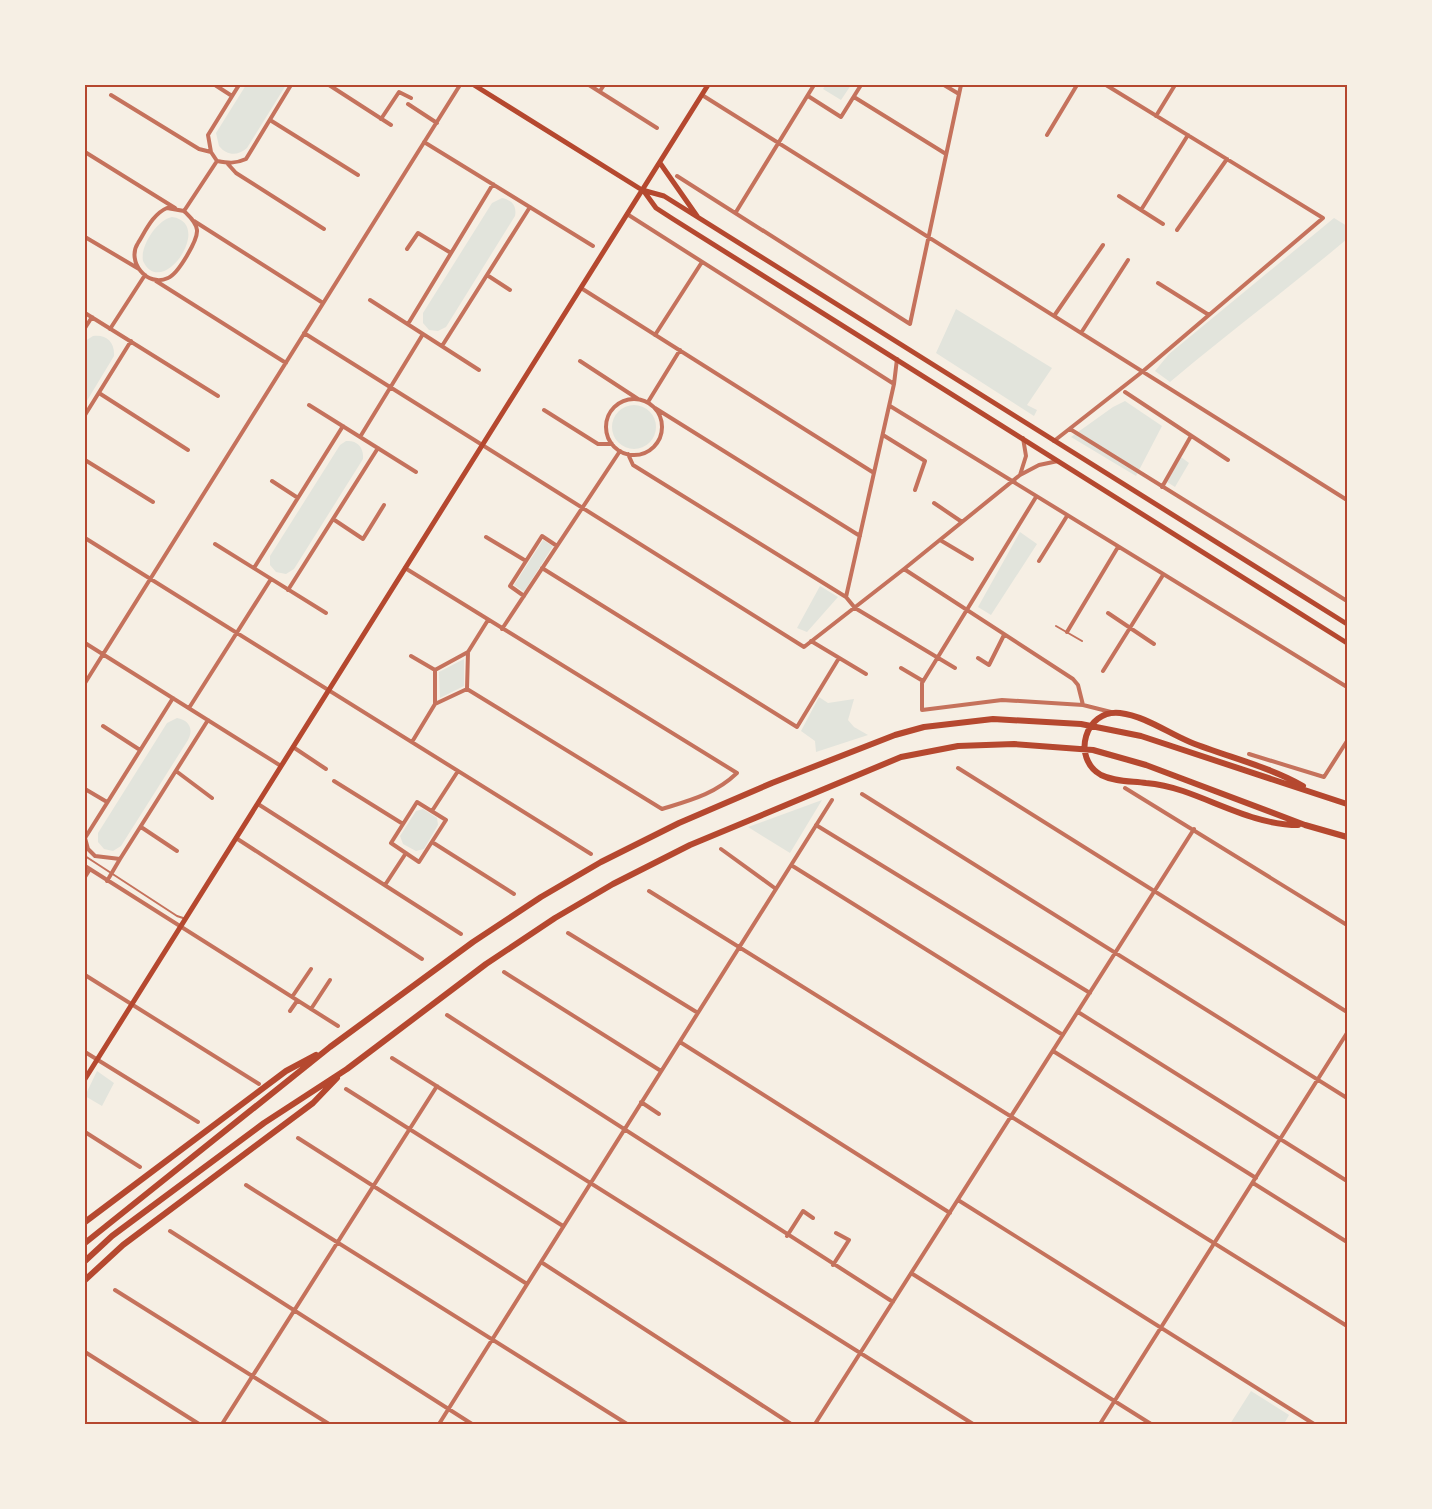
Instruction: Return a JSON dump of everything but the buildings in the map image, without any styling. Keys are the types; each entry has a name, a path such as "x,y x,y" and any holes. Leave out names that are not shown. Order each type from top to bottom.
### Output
{"highway":[{"path":"1305,825 1269,822 1181,790 1109,778 1095,770 1087,760 1084,747 1086,735 1094,722 1107,714 1128,715 1192,743 1271,771 1316,794"},
{"path":"85,1243 330,1047 473,942 541,897 601,862 679,823 772,783 895,736 924,727 993,719 1049,720 1090,725 1140,736 1347,804"},
{"path":"85,1261 112,1236 264,1123 347,1069 486,964 555,918 613,884 690,845 901,757 958,746 1014,744 1093,750 1201,785 1305,825 1347,837"},
{"path":"85,1222 286,1071 330,1047"},
{"path":"85,1280 123,1245 312,1102 347,1069"}],"main road":[{"path":"474,85 642,190 664,196 1347,624"},
{"path":"85,1079 708,85"},
{"path":"660,163 699,218"},
{"path":"642,190 656,208 673,219 1060,460 1347,643"}],"street":[{"path":"215,85 232,96"},
{"path":"239,85 208,135 211,152 217,161 238,163 246,159 291,85"},
{"path":"329,85 391,125"},
{"path":"85,683 460,85"},
{"path":"590,85 658,128"},
{"path":"600,91 604,85"},
{"path":"736,212 814,85"},
{"path":"808,96 840,117 861,85"},
{"path":"944,85 959,94"},
{"path":"677,176 910,324 961,85"},
{"path":"1047,135 1077,85"},
{"path":"1054,441 1142,372 1323,218 1106,85"},
{"path":"1156,116 1175,85"},
{"path":"381,119 398,92 411,98"},
{"path":"111,95 200,149 211,152"},
{"path":"702,95 1347,500"},
{"path":"854,97 946,154"},
{"path":"408,104 437,122"},
{"path":"270,120 358,175"},
{"path":"1141,210 1188,135"},
{"path":"424,142 593,246"},
{"path":"85,152 175,208 184,211 197,227 197,235 176,273 169,278 154,279"},
{"path":"1177,230 1227,159"},
{"path":"184,211 217,161"},
{"path":"227,163 236,173 324,229"},
{"path":"408,324 493,184"},
{"path":"1119,196 1163,224"},
{"path":"442,346 530,207"},
{"path":"175,208 161,210 136,246 134,256 139,269 144,275 154,279 286,363"},
{"path":"627,214 894,384"},
{"path":"192,220 323,303"},
{"path":"407,249 418,233 451,253"},
{"path":"85,237 139,269"},
{"path":"1054,316 1103,245"},
{"path":"1081,333 1128,260"},
{"path":"655,335 702,262"},
{"path":"110,329 144,275"},
{"path":"487,275 510,290"},
{"path":"1158,283 1209,315"},
{"path":"581,288 874,473"},
{"path":"370,300 479,370"},
{"path":"85,313 218,396"},
{"path":"85,328 92,317"},
{"path":"304,333 804,647 904,569 1020,474 1039,465 1060,460"},
{"path":"360,437 423,334"},
{"path":"85,415 131,341"},
{"path":"648,402 680,350"},
{"path":"846,597 890,406 897,359"},
{"path":"580,361 860,536"},
{"path":"1125,392 1228,460"},
{"path":"99,393 188,450"},
{"path":"638,399 620,403 608,417 606,427 612,444 620,451 628,454 646,452 658,441 662,424 655,408"},
{"path":"309,405 416,472"},
{"path":"890,406 1347,687"},
{"path":"544,410 598,444 612,444"},
{"path":"254,568 343,426"},
{"path":"1070,429 1347,601"},
{"path":"883,435 925,461 916,490"},
{"path":"1162,487 1191,436"},
{"path":"1020,474 1026,456 1023,438"},
{"path":"288,590 378,448"},
{"path":"502,629 620,451"},
{"path":"628,454 633,465 846,597 855,608 955,668"},
{"path":"85,460 153,502"},
{"path":"272,481 298,498"},
{"path":"1036,497 923,682 922,710 1002,700 1083,705 1136,717"},
{"path":"934,504 962,522"},
{"path":"332,519 363,539 384,505"},
{"path":"1039,561 1067,516"},
{"path":"524,596 510,586 542,536 557,546"},
{"path":"85,538 591,854"},
{"path":"486,538 526,561"},
{"path":"940,540 972,559"},
{"path":"215,544 326,613"},
{"path":"1067,632 1118,547"},
{"path":"406,568 737,773 726,784 710,794 662,809 467,689"},
{"path":"542,568 797,727 839,658"},
{"path":"904,569 1073,679 1078,685 1083,705"},
{"path":"1102,671 1163,575"},
{"path":"189,708 271,579"},
{"path":"1108,613 1154,644"},
{"path":"435,670 468,652 488,620"},
{"path":"978,658 989,665 1004,634"},
{"path":"811,641 866,674"},
{"path":"85,643 281,766"},
{"path":"467,689 468,652"},
{"path":"411,656 435,670"},
{"path":"900,668 923,682"},
{"path":"412,742 435,704 435,670"},
{"path":"435,704 467,689"},
{"path":"120,859 95,856 88,849 85,838 173,698"},
{"path":"107,880 208,720"},
{"path":"103,726 140,750"},
{"path":"1249,754 1324,777 1347,741"},
{"path":"293,748 326,769"},
{"path":"958,768 1347,1012"},
{"path":"432,811 458,771"},
{"path":"176,772 212,798"},
{"path":"334,781 403,824"},
{"path":"1125,788 1347,925"},
{"path":"85,789 107,802"},
{"path":"862,794 1347,1098"},
{"path":"439,1424 832,800"},
{"path":"417,802 432,811 446,820 419,862 391,843 417,802"},
{"path":"258,804 461,934"},
{"path":"816,825 1090,993"},
{"path":"141,827 177,851"},
{"path":"816,1424 1194,829"},
{"path":"236,838 422,958"},
{"path":"432,842 514,894"},
{"path":"721,849 776,889"},
{"path":"385,885 406,853"},
{"path":"791,864 1064,1035"},
{"path":"85,866 338,1026"},
{"path":"85,877 90,869"},
{"path":"648,891 1347,1326"},
{"path":"568,933 698,1013"},
{"path":"292,997 311,969"},
{"path":"504,972 661,1071"},
{"path":"85,975 259,1084"},
{"path":"311,1009 330,980"},
{"path":"290,1011 297,1000"},
{"path":"1078,1012 1347,1181"},
{"path":"447,1015 787,1236 893,1302"},
{"path":"1100,1424 1347,1034"},
{"path":"680,1042 950,1213"},
{"path":"1053,1051 1256,1178"},
{"path":"85,1052 198,1122"},
{"path":"392,1058 973,1424"},
{"path":"222,1424 436,1086"},
{"path":"346,1089 564,1226"},
{"path":"641,1102 659,1114"},
{"path":"85,1132 140,1167"},
{"path":"298,1138 527,1284"},
{"path":"1253,1183 1347,1242"},
{"path":"246,1185 627,1424"},
{"path":"958,1200 1314,1424"},
{"path":"787,1236 803,1211 813,1218"},
{"path":"170,1232 472,1424"},
{"path":"833,1265 849,1240 836,1232"},
{"path":"541,1262 791,1424"},
{"path":"912,1274 1151,1424"},
{"path":"115,1290 329,1424"},
{"path":"85,1352 199,1424"}],"lane":[{"path":"1056,626 1082,641"},
{"path":"85,856 177,916 186,918"}],"shaded area":[{"path":"246,85 286,85 247,148 236,154 225,152 219,146 216,133"},
{"path":"826,85 851,85 841,100 823,89"},
{"path":"502,198 509,200 513,204 515,216 446,327 438,331 429,330 423,323 423,313 492,203"},
{"path":"172,217 184,222 188,232 187,244 181,256 172,266 162,272 151,271 143,261 144,248 155,228 166,219"},
{"path":"1334,218 1347,226 1347,239 1170,382 1155,371 1169,354"},
{"path":"956,309 1052,368 1027,405 1037,410 1034,416 936,353"},
{"path":"93,336 102,336 109,340 113,347 114,356 85,404 85,341"},
{"path":"1125,401 1162,426 1136,476 1071,437 1113,407"},
{"path":"630,405 638,405 650,411 656,427 650,443 638,449 630,449 618,443 612,431 612,423 618,411"},
{"path":"346,441 359,445 363,459 294,569 286,574 276,572 270,565 270,556 340,445"},
{"path":"1181,457 1189,463 1175,487 1167,482"},
{"path":"1020,532 1037,544 991,615 978,607"},
{"path":"543,540 553,546 524,592 514,585"},
{"path":"820,586 838,597 807,632 797,628"},
{"path":"464,659 464,686 440,698 439,672"},
{"path":"819,697 828,703 854,699 848,720 854,727 868,735 816,752 815,741 801,731"},
{"path":"177,718 185,721 189,726 190,736 188,740 121,846 113,851 104,849 98,842 98,833 167,723"},
{"path":"822,800 790,853 748,827"},
{"path":"423,809 437,818 438,825 424,849 416,851 403,844 400,836 416,811"},
{"path":"97,1071 114,1083 102,1106 85,1096"},
{"path":"1251,1391 1289,1415 1284,1424 1230,1424"}]}
